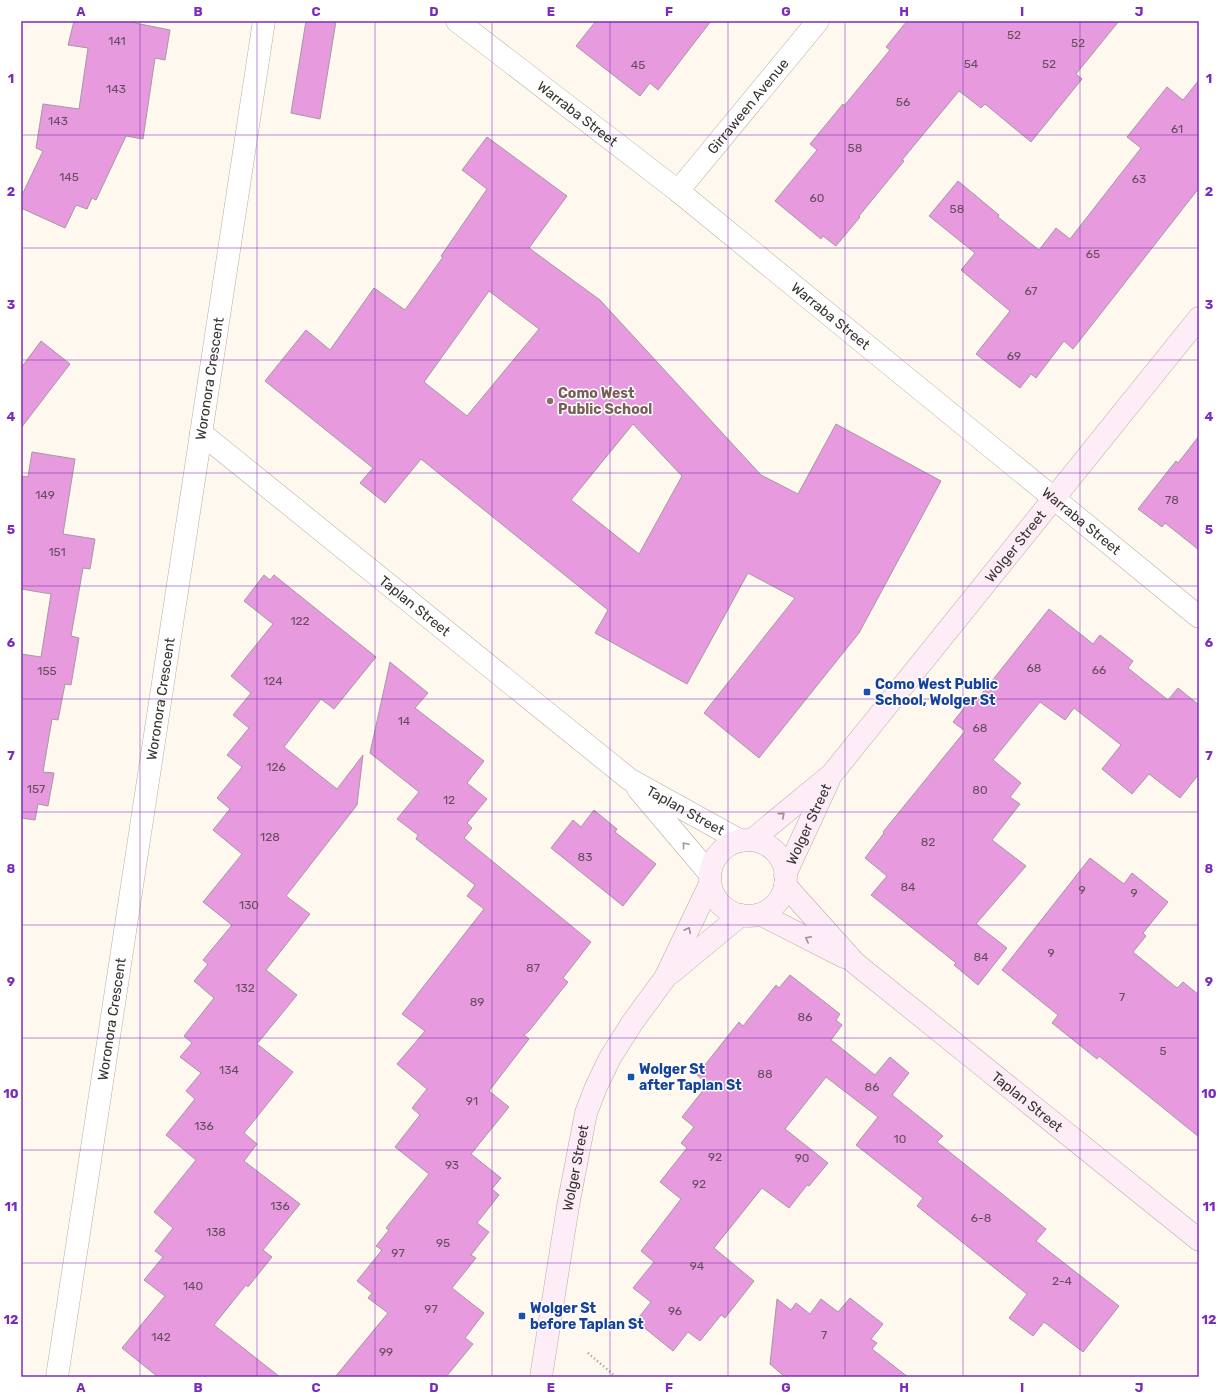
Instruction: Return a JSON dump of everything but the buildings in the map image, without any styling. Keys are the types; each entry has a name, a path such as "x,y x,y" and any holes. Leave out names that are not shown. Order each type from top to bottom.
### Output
{"street":[{"name":"Woronora Crescent","path":"57,1377 264,21"},
{"name":"Warraba Street","path":"458,21 678,191 1199,617"},
{"name":"Girraween Avenue","path":"678,191 818,21"},
{"name":"Wolger Street","path":"746,840 832,774 1199,318"},
{"name":"Taplan Street","path":"201,433 629,779 746,840"},
{"name":"Wolger Street","path":"785,880 832,774"},
{"name":"Taplan Street","path":"629,779 710,879"},
{"path":"746,840 762,843 778,856 783,865 785,880 782,895 776,903 769,910 751,915 724,908 713,893 710,879 712,865 717,856 732,844 746,840"},
{"name":"Wolger Street","path":"541,1377 568,1206 586,1113 596,1087 610,1058 632,1023 665,978 710,879"},
{"name":"Taplan Street","path":"785,880 855,964 1199,1240"},
{"name":"Taplan Street","path":"751,915 855,964"},
{"name":"Wolger Street","path":"665,978 751,915"}],"path":[{"path":"588,1353 616,1377"}],"place":[{"name":"Como West Public School","path":"550,401"},
{"name":"Como West Public School, Wolger St","path":"867,692"},
{"name":"Wolger St after Taplan St","path":"631,1077"},
{"name":"Wolger St before Taplan St","path":"522,1316"}]}
